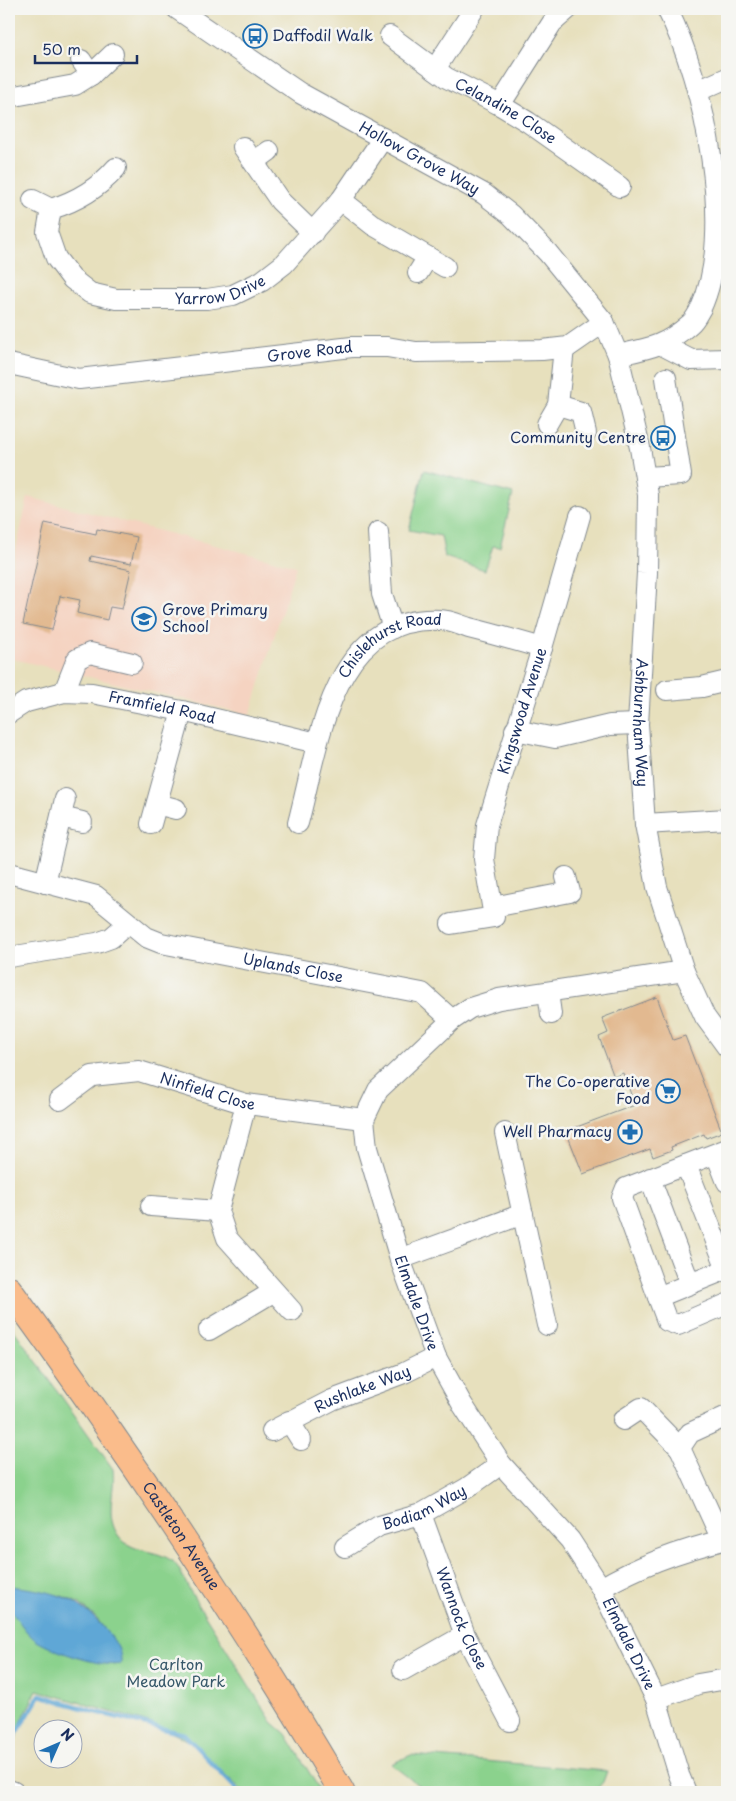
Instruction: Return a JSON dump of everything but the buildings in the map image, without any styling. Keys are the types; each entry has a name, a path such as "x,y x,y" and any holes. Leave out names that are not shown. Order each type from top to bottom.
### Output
{"main road":[{"name":"Castleton Avenue","path":"9,1289 114,1438 238,1624 342,1792"}],"street":[{"name":"Hollow Grove Way","path":"177,9 300,93 484,194 511,214 548,253 604,322 618,355"},
{"path":"435,69 474,9"},
{"path":"500,105 552,23 568,9"},
{"path":"618,355 662,345 692,323 708,298 719,288 718,270 724,196 700,90 667,9"},
{"name":"Celandine Close","path":"390,36 447,78 500,105 620,186"},
{"path":"9,97 74,85 86,68 113,54"},
{"path":"700,90 727,78"},
{"name":"Yarrow Drive","path":"111,181 72,202 42,204 47,232 56,258 72,279 90,293 116,299 207,298 232,295 262,281 284,264 341,200 383,138"},
{"path":"256,153 280,201 313,233"},
{"path":"341,200 431,266"},
{"name":"Grove Road","path":"9,364 80,379 352,347 387,347 416,352 542,350 568,347 604,322"},
{"path":"662,345 691,360 727,359"},
{"path":"547,424 558,405 564,348"},
{"name":"Ashburnham Way","path":"618,355 640,448 648,495 647,573 638,724 646,824 657,887 684,971 705,1017 727,1047"},
{"path":"645,477 681,475 666,378"},
{"path":"558,405 581,412 586,433"},
{"name":"Kingswood Avenue","path":"492,907 484,859 487,825 542,648 580,516"},
{"path":"378,532 382,594 393,628"},
{"name":"Chislehurst Road","path":"298,823 317,743 340,678 362,649 374,639 393,628 417,621 441,620 542,648"},
{"path":"64,692 77,659 90,654 132,663"},
{"path":"667,690 702,687 727,681"},
{"name":"Framfield Road","path":"9,713 26,702 64,692 116,696 317,743"},
{"path":"151,824 182,711"},
{"path":"515,730 555,738 610,726 638,724"},
{"path":"157,804 176,809"},
{"path":"45,883 63,808 82,822"},
{"path":"646,824 727,819"},
{"name":"Uplands Close","path":"9,874 96,896 128,923 146,936 161,943 422,993 452,1020"},
{"path":"451,924 494,917 492,907 570,892 566,877"},
{"path":"9,957 96,943 111,938 128,923"},
{"path":"364,1119 378,1090 452,1020 470,1008 499,999 684,971"},
{"path":"548,992 551,1014"},
{"name":"Ninfield Close","path":"60,1100 92,1076 139,1071 246,1104 364,1119"},
{"path":"246,1104 218,1211 227,1238 273,1292 292,1311"},
{"name":"Elmdale Drive","path":"364,1119 367,1148 400,1259 436,1357 462,1404 501,1464 570,1540 601,1588 656,1699 686,1792"},
{"path":"505,1133 547,1325"},
{"path":"727,1182 722,1152 626,1188 622,1198 667,1321 678,1324 727,1304"},
{"path":"658,1297 727,1269 686,1166"},
{"path":"650,1178 690,1284"},
{"path":"151,1206 218,1211"},
{"path":"400,1259 523,1214"},
{"path":"209,1330 273,1292"},
{"name":"Rushlake Way","path":"301,1440 281,1426 332,1400 404,1373 436,1357"},
{"path":"601,1588 633,1569 663,1557 725,1539 680,1448 641,1408 623,1420"},
{"path":"680,1448 690,1433 727,1416"},
{"name":"Bodiam Way","path":"345,1547 379,1526 420,1514 467,1488 501,1464"},
{"name":"Wannock Close","path":"420,1514 465,1635 510,1720"},
{"path":"403,1670 465,1635"},
{"path":"656,1699 698,1684 727,1679"},
{"path":"9,1790 14,1792"}],"shaded area":[{"name":"Grove Primary School","path":"28,497 296,566 250,715 9,658 9,580"}],"green space":[{"path":"424,470 513,494 500,547 493,546 485,570 445,557 441,536 409,530"},
{"name":"Carlton Meadow Park","path":"9,1323 113,1469 111,1511 114,1527 118,1535 131,1546 163,1556 177,1566 191,1592 272,1722 286,1734 321,1792 244,1792 189,1741 156,1725 37,1690 9,1746 9,1609 54,1649 115,1665 112,1638 96,1618 80,1604 62,1596 9,1586"},
{"path":"411,1755 607,1771 603,1782 594,1792 427,1792 391,1764"}],"water":[{"path":"9,1586 52,1593 75,1603 97,1621 114,1640 118,1647 121,1664 103,1664 78,1658 37,1641 9,1609"}],"waterway":[{"path":"9,1746 40,1695 92,1711 184,1734 239,1792"}],"place":[{"name":"Daffodil Walk","path":"255,36"},
{"name":"Community Centre","path":"663,438"},
{"name":"Grove Primary School","path":"144,619"},
{"name":"The Co-operative Food","path":"668,1091"},
{"name":"Well Pharmacy","path":"630,1132"}]}
